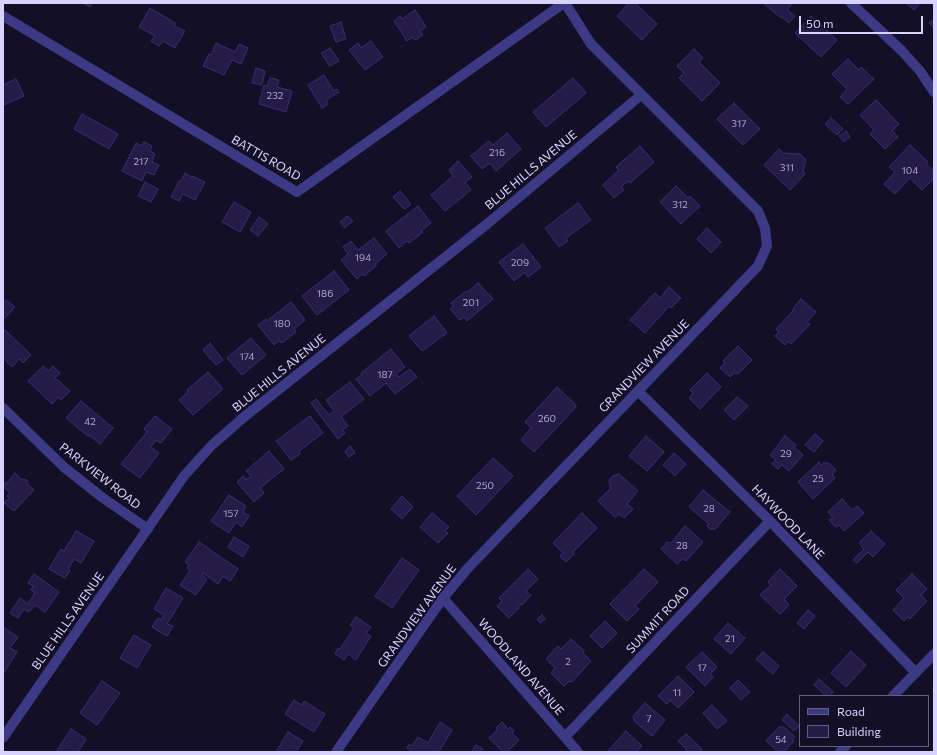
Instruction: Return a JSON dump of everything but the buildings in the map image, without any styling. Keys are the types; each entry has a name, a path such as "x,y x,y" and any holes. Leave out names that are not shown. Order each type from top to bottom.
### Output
{"street":[{"name":"BATTIS ROAD","path":"3,16 297,192 565,3"},
{"name":"GRANDVIEW AVENUE","path":"336,752 443,598 468,568 758,266 767,246 765,228 758,211 591,44 565,3"},
{"path":"851,3 901,50 920,71 934,92"},
{"name":"BLUE HILLS AVENUE","path":"3,738 184,476 211,446 250,412 487,224 641,95"},
{"name":"HAYWOOD LANE","path":"638,391 770,521 916,673"},
{"name":"PARKVIEW ROAD","path":"3,408 65,468 103,498 148,528"},
{"name":"SUMMIT ROAD","path":"565,737 770,521"},
{"name":"WOODLAND AVENUE","path":"443,598 578,752"},
{"path":"894,695 934,654"},
{"path":"3,719 12,725"}]}
